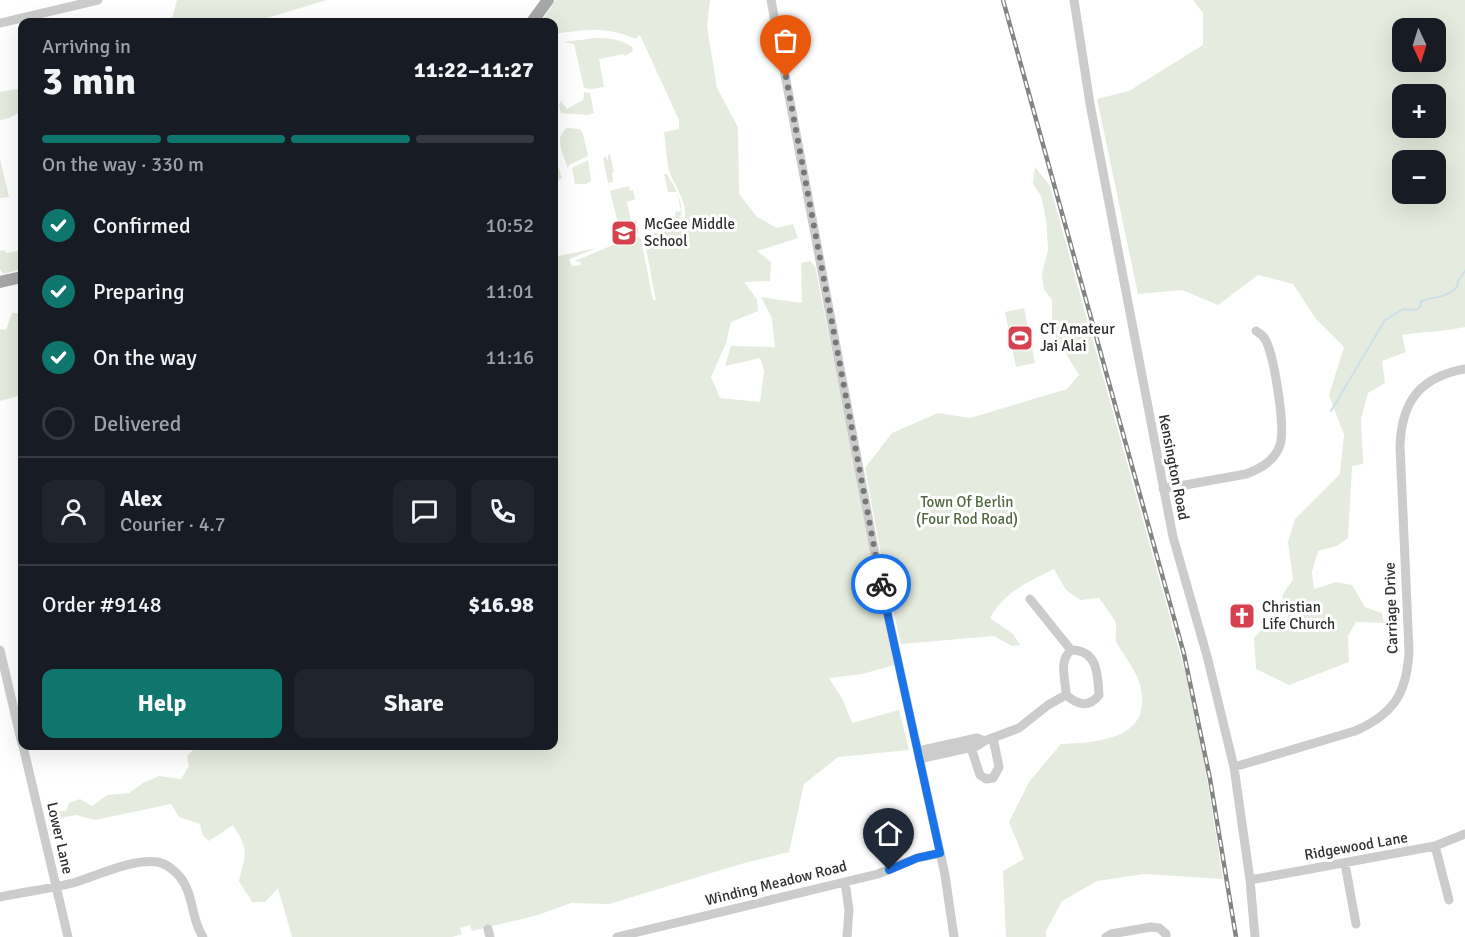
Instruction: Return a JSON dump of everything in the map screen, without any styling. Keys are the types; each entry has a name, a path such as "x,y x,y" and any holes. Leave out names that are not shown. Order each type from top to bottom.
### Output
{"main road":[{"path":"535,18 548,0"},
{"path":"0,282 18,278"}],"street":[{"path":"21,18 98,0"},
{"path":"771,0 878,570 940,853 954,937"},
{"name":"Kensington Road","path":"1074,0 1090,104 1173,537 1207,656 1234,767 1250,880 1255,937"},
{"path":"0,23 18,19"},
{"path":"1163,489 1246,474 1258,470 1275,456 1280,446 1282,422 1270,350 1265,337 1257,331"},
{"name":"Carriage Drive","path":"1234,767 1355,731 1386,714 1397,701 1404,687 1409,651 1401,426 1404,412 1422,387 1449,372 1465,369"},
{"path":"1030,599 1071,650"},
{"name":"Lower Lane","path":"0,650 18,724"},
{"path":"1071,650 1082,650 1093,661 1099,695 1094,702 1076,704 1066,695 1063,664 1066,655 1071,650"},
{"path":"919,755 977,746 988,739 1019,728 1048,705 1066,695"},
{"path":"919,755 977,738 988,739"},
{"path":"971,748 980,775 993,778 999,767 988,739"},
{"name":"Lower Lane","path":"24,750 68,937"},
{"name":"Ridgewood Lane","path":"1250,880 1435,846 1465,834"},
{"path":"1435,846 1449,900"},
{"name":"Winding Meadow Road","path":"617,937 629,936 878,874 908,861 940,853"},
{"path":"0,897 56,886 133,864 158,862 170,867 182,880 190,896 203,937"},
{"path":"1345,864 1356,924"},
{"path":"845,882 849,910 848,937"},
{"path":"1106,937 1111,934 1151,927 1159,928 1166,937"}],"green space":[{"path":"177,0 327,0 266,18 172,18"},
{"path":"556,0 710,0 707,26 717,88 738,127 739,194 757,217 777,228 793,224 798,238 757,251 771,262 770,281 744,282 757,299 758,311 731,322 726,343 711,377 720,398 760,402 764,371 760,358 725,366 731,346 775,347 772,318 761,297 802,303 801,263 810,261 815,266 895,665 862,674 829,678 843,700 852,723 899,710 909,750 838,757 804,784 789,852 609,904 571,903 538,915 472,931 470,925 460,928 462,934 452,937 292,937 278,888 265,902 252,902 239,881 245,852 233,825 209,841 203,836 200,824 179,817 171,804 95,820 76,815 48,820 47,811 66,811 69,803 80,799 92,806 107,795 129,793 159,776 181,779 189,766 187,756 193,750 558,750 558,256 597,248 569,259 572,266 581,265 581,262 575,261 615,244 621,247 623,239 638,237 641,239 653,300 656,300 646,237 643,241 642,235 664,232 679,226 685,217 685,210 669,170 664,132 679,129 679,120 640,35 635,39 615,32 595,30 558,33 558,18 544,18"},
{"path":"1193,0 1465,0 1465,327 1402,335 1406,352 1382,361 1385,383 1368,393 1361,418 1363,464 1352,466 1348,538 1337,546 1318,551 1312,572 1314,589 1336,582 1352,585 1365,607 1382,613 1384,623 1356,622 1348,636 1349,662 1289,685 1256,669 1254,638 1262,629 1274,631 1289,619 1282,596 1293,579 1288,542 1295,519 1340,474 1344,435 1329,395 1344,347 1316,319 1293,284 1258,275 1218,305 1182,290 1138,294 1097,99 1129,91 1203,45 1203,13"},
{"path":"596,38 628,44 633,51 625,56 624,54 599,59 604,87 584,88 574,44 564,42"},
{"path":"18,89 18,113 0,120 0,92"},
{"path":"584,92 590,93 594,113 588,115 561,113 559,105 561,101 567,109 583,100"},
{"path":"567,128 580,129 588,156 569,165 568,169 560,142"},
{"path":"610,154 614,172 612,173 613,182 608,183 603,158 606,156 608,161"},
{"path":"0,158 9,197 0,198"},
{"path":"588,160 591,181 586,184 575,184 572,168"},
{"path":"558,166 562,178 558,180"},
{"name":"Town Of Berlin (Four Rod Road)","path":"1035,167 1050,186 1189,686 1204,760 1223,879 1144,874 1097,881 1062,901 1046,931 1046,937 1006,937 1003,871 1024,859 1009,822 1029,782 1061,744 1105,739 1130,728 1138,719 1142,706 1141,689 1134,671 1116,641 1115,622 1099,598 1080,600 1066,590 1054,569 1010,594 990,618 1013,634 1020,645 1012,646 994,636 901,644 883,566 865,468 892,433 938,413 970,418 1067,389 1079,375 1052,331 1052,300 1044,289 1042,274 1048,250 1046,219 1041,196 1033,184"},
{"path":"664,174 667,174 677,192 668,192"},
{"path":"629,186 630,191 633,190 635,199 627,202 631,221 636,220 639,233 621,236 610,191"},
{"path":"677,193 682,211 678,224 675,212 681,211"},
{"path":"4,250 7,253 18,251 18,270 3,274 0,269 0,251"},
{"name":"CT Amateur Jai Alai","path":"1024,308 1035,363 1016,367 1005,312"},
{"path":"12,313 18,313 18,396 0,401 0,329 6,330"}],"waterway":[{"path":"1331,411 1385,320 1403,309 1416,310 1420,307 1421,301 1448,294 1457,287 1465,271"}],"railway":[{"path":"1003,0 1184,654 1210,779 1236,937"}],"way so far":[{"path":"786,77 881,584"}],"place":[{"name":"McGee Middle School","path":"624,233"},
{"name":"CT Amateur Jai Alai","path":"1020,338"},
{"name":"Christian Life Church","path":"1242,616"}],"route":[{"path":"881,584 940,853 917,858 889,870"}]}
